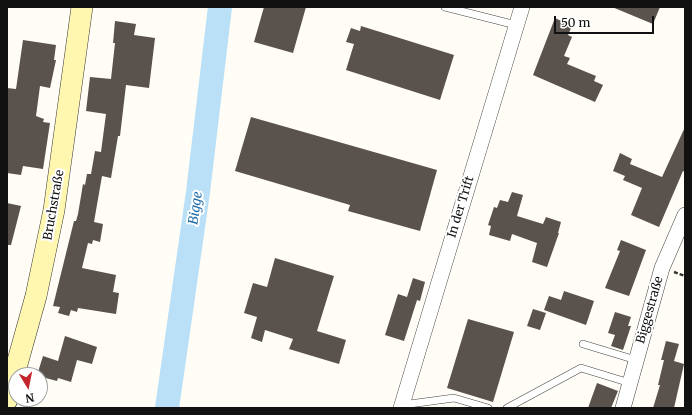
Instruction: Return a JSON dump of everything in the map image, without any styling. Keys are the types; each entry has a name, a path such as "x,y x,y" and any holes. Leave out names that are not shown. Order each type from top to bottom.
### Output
{"main road":[{"name":"Bruchstraße","path":"7,400 36,296 54,210 82,7"}],"street":[{"name":"In der Trift","path":"402,406 522,7"},
{"name":"Biggestraße","path":"623,408 662,268 685,215"}],"lane":[{"path":"445,7 516,25"},
{"path":"583,344 636,360"},
{"path":"507,408 581,368 630,382"},
{"path":"402,406 454,398 488,408"}],"building":[{"path":"264,7 306,7 293,53 254,42"},
{"path":"612,7 660,7 653,24"},
{"path":"555,18 572,26 568,35 572,37 564,56 570,58 567,64 596,76 594,81 603,85 595,102 533,75"},
{"path":"115,21 136,24 134,35 155,38 149,88 126,85 120,136 118,136 111,178 102,176 94,222 103,224 100,242 93,240 92,244 88,243 82,268 116,275 113,292 119,293 116,314 78,308 77,312 71,310 69,316 58,313 60,307 53,306 74,221 76,221 78,214 83,184 85,185 87,174 91,174 95,151 101,152 106,114 86,111 90,77 111,79 115,43 113,43"},
{"path":"361,26 454,55 440,100 346,70 354,44 346,42 351,28 360,31"},
{"path":"23,40 56,45 54,60 56,60 50,88 40,86 36,116 44,119 43,122 50,123 43,169 23,166 21,175 7,173 7,88 16,89"},
{"path":"251,117 437,170 420,231 348,211 350,205 235,171"},
{"path":"685,127 685,172 683,171 659,227 631,215 642,188 623,180 625,176 613,171 620,153 632,159 630,164 662,177"},
{"path":"512,192 523,195 517,216 543,224 546,217 561,222 559,233 547,267 532,262 537,243 512,234 510,241 489,235 491,226 488,225 494,207 497,208 500,200 508,202"},
{"path":"7,203 21,206 11,245 7,245"},
{"path":"621,240 646,250 629,296 605,288 620,251 617,250"},
{"path":"275,258 334,276 317,331 346,340 339,364 289,349 293,339 265,330 262,342 251,338 257,317 244,313 253,283 267,287"},
{"path":"413,278 425,282 420,301 417,300 404,341 385,335 398,294 407,297"},
{"path":"564,291 594,301 586,325 544,310 549,296 561,300"},
{"path":"533,309 546,313 540,330 527,326"},
{"path":"615,312 631,317 628,326 631,326 623,350 611,346 615,335 608,333"},
{"path":"468,319 514,332 493,402 447,388"},
{"path":"65,336 97,347 92,364 77,360 71,382 58,378 57,381 48,379 48,367 40,367 43,356 58,361"},
{"path":"666,341 679,344 674,361 684,364 674,408 653,408 660,385 658,385 664,360 661,360"},
{"path":"597,383 618,391 611,408 588,408"}],"waterway":[{"name":"Bigge","path":"167,408 198,192 220,7"}]}
